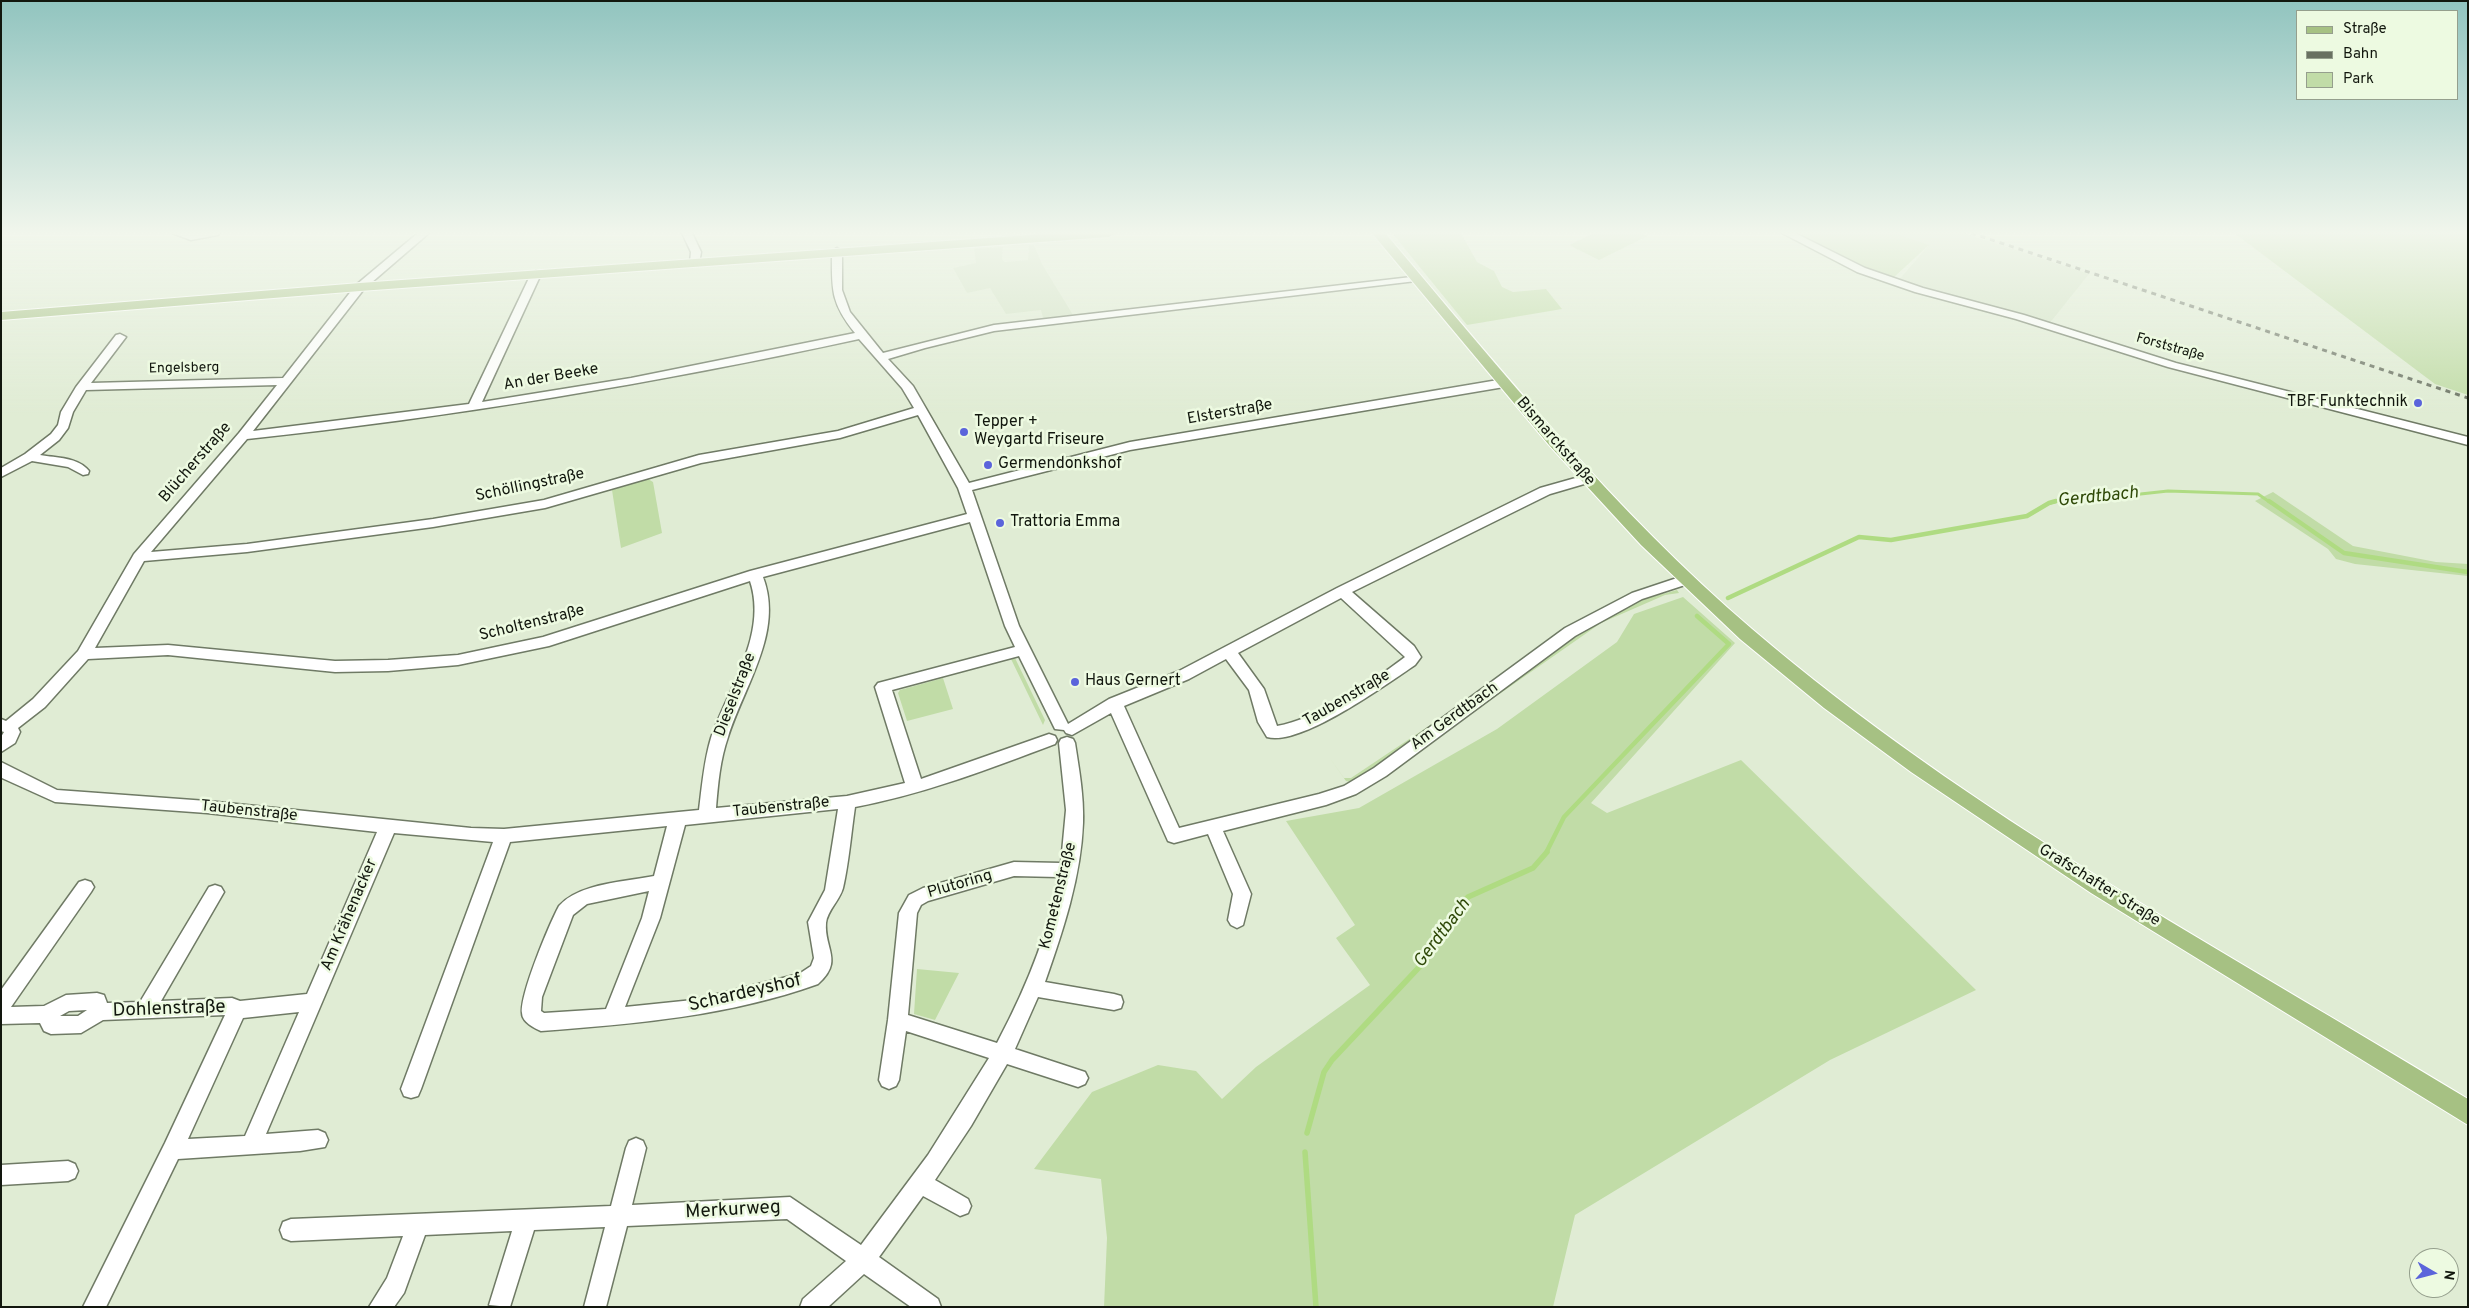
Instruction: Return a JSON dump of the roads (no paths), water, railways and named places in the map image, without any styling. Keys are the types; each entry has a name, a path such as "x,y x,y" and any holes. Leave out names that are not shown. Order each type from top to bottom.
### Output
{"main road":[{"path":"1,316 273,294"},
{"name":"Bismarckstraße","path":"1429,294 1586,479 1686,580 1747,635"},
{"name":"Grafschafter Straße","path":"1747,635 1854,720 2031,844 2468,1113"}],"street":[{"name":"Blücherstraße","path":"5,726 39,703 84,654 139,556 244,436 354,294"},
{"path":"474,407 527,294"},
{"name":"Kometenstraße","path":"811,1307 863,1258 921,1183 970,1113 1003,1053 1032,988 1052,932 1068,870 1075,806 1062,734 1004,606 965,488 906,386 860,335 845,313 838,294"},
{"path":"880,358 922,345 1004,327 1281,294"},
{"name":"Forststraße","path":"1934,294 2020,317 2172,366 2468,441"},
{"name":"An der Beeke","path":"244,436 357,425 474,407 771,355 860,335"},
{"path":"1,472 30,457 54,437 64,424 67,412 82,387 120,337"},
{"name":"Engelsberg","path":"82,387 286,380"},
{"name":"Elsterstraße","path":"965,488 1130,446 1504,383"},
{"name":"Schöllingstraße","path":"139,556 247,548 433,523 544,504 699,459 840,434 921,410"},
{"path":"30,457 72,464 83,471"},
{"name":"Taubenstraße","path":"1,768 29,785 55,796 207,807 433,832 504,836 846,802 891,794 1062,734 1115,703 1184,675 1342,591 1546,491 1586,479"},
{"name":"Scholtenstraße","path":"84,654 148,649 181,651 269,662 358,667 417,664 461,659 514,650 578,632 756,574 897,535 974,517"},
{"name":"Dieselstraße","path":"707,816 719,738 756,644 761,624 763,606 756,574"},
{"name":"Am Gerdtbach","path":"1115,703 1174,836 1212,825 1287,809 1350,790 1380,772 1570,632 1637,596 1686,580"},
{"name":"Taubenstraße","path":"1229,652 1256,689 1266,722 1273,733 1284,733 1304,725 1362,692 1410,662 1413,657 1409,650 1342,591"},
{"path":"915,787 883,687 1023,650"},
{"path":"1,746 9,739 12,732 5,726"},
{"name":"Schardeyshof","path":"661,882 583,897 572,903 565,911 533,997 531,1014 541,1022 612,1017 693,1008 811,978 818,972 823,958 817,922 834,890 846,802"},
{"path":"612,1017 641,946 678,818"},
{"path":"1212,825 1242,894 1237,920"},
{"name":"Am Krähenacker","path":"252,1144 388,827"},
{"path":"411,1089 504,836"},
{"name":"Plutoring","path":"889,1080 898,1020 908,913 915,900 923,895 1014,869 1068,870"},
{"path":"1,1006 84,887"},
{"path":"145,1010 215,892"},
{"path":"1032,988 1114,1002"},
{"path":"94,1307 172,1150 237,1010 312,1002"},
{"name":"Dohlenstraße","path":"1,1016 46,1014 51,1025 81,1024 100,1012 232,1006 237,1010"},
{"path":"898,1020 1078,1078"},
{"path":"172,1150 252,1144 272,1145 318,1140"},
{"path":"595,1307 636,1148"},
{"path":"1,1175 68,1171"},
{"path":"921,1183 960,1206"},
{"name":"Merkurweg","path":"291,1230 790,1208 930,1307"},
{"path":"500,1305 526,1221"},
{"path":"380,1307 396,1285 418,1225"}],"waterway":[{"name":"Gerdtbach","path":"2050,503 2067,499 2104,498 2168,491 2258,494 2271,503"},
{"name":"Gerdtbach","path":"1728,598 1859,537 1891,540 2027,516 2056,501"},
{"name":"Gerdtbach","path":"2269,501 2344,553 2468,572"},
{"name":"Gerdtbach","path":"1546,853 1564,817 1729,644 1697,616"},
{"name":"Gerdtbach","path":"1307,1133 1324,1072 1332,1060 1424,962 1439,935 1468,897 1533,868 1547,852"},
{"name":"Gerdtbach","path":"1305,1152 1316,1307"}],"railway":[{"path":"2155,294 2468,398"}],"place":[{"name":"TBF Funktechnik","path":"2418,403"},
{"name":"Tepper + Weygartd Friseure","path":"964,432"},
{"name":"Germendonkshof","path":"988,465"},
{"name":"Trattoria Emma","path":"1000,523"},
{"name":"Haus Gernert","path":"1075,682"}]}
